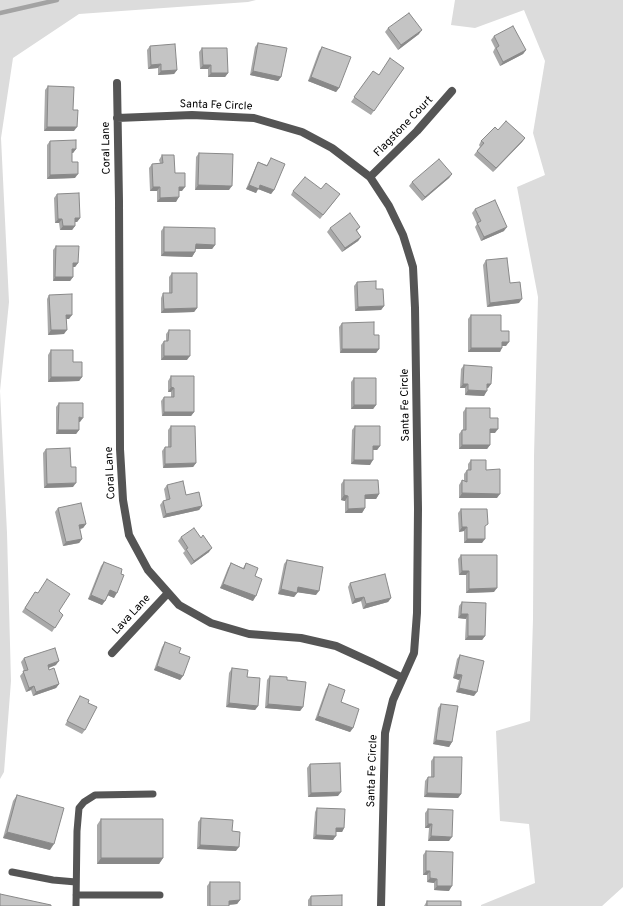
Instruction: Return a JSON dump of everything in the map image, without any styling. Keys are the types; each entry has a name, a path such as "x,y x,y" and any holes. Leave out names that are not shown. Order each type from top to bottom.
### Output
{"street":[{"name":"Coral Lane","path":"117,84 120,449 122,500 129,535 148,570 179,605 211,624 249,634 301,638 336,646 403,678"},
{"name":"Flagstone Court","path":"370,177 418,131 452,92"},
{"name":"Santa Fe Circle","path":"117,118 192,115 254,118 302,132 332,148 370,177 388,206 403,235 413,267 415,308 418,509 417,613 414,653 393,700 385,733 381,906"},
{"name":"Lava Lane","path":"112,653 168,593"}],"lane":[{"path":"76,906 77,831 79,808 84,802 95,795 153,794"},
{"path":"12,872 53,880 76,882"},
{"path":"76,895 160,895"}],"shaded area":[{"path":"0,0 256,0 248,2 79,14 13,58 1,138 9,302 0,391"},
{"path":"455,0 623,0 623,887 602,906 481,906 535,883 529,824 500,821 496,731 530,721 538,297 517,187 545,175 533,133 545,61 524,10 475,28 451,25"},
{"path":"0,391 7,533 11,681 4,772 0,779"}],"building":[{"path":"409,13 422,30 401,45 388,28"},
{"path":"513,26 526,50 503,62 496,48 499,46 494,36"},
{"path":"258,43 287,48 281,77 253,71"},
{"path":"175,44 177,70 161,71 161,64 151,65 150,46"},
{"path":"322,47 351,57 339,88 311,77"},
{"path":"202,48 227,48 228,73 211,73 211,65 203,65"},
{"path":"390,58 404,68 374,111 354,97 373,71 379,75"},
{"path":"48,86 74,87 73,110 78,110 77,127 47,127"},
{"path":"506,121 525,138 496,168 477,151 484,143 481,141 495,127 498,130"},
{"path":"76,140 76,149 72,149 72,162 78,162 78,174 50,175 50,141"},
{"path":"199,153 233,154 232,186 198,185"},
{"path":"162,155 174,155 175,173 185,173 185,187 179,187 179,197 160,198 160,187 153,187 152,164 163,163"},
{"path":"271,158 285,164 274,190 260,185 259,189 249,185 258,162 267,166"},
{"path":"439,159 452,174 425,197 412,182"},
{"path":"305,177 321,189 326,183 340,194 323,215 293,191"},
{"path":"79,193 80,218 75,218 75,226 63,226 62,219 58,219 57,194"},
{"path":"495,200 507,227 484,237 477,223 481,221 475,209"},
{"path":"350,213 360,227 356,230 361,237 345,248 330,228"},
{"path":"164,227 215,228 215,245 196,244 195,252 164,252"},
{"path":"56,246 79,246 78,263 73,263 73,277 55,277"},
{"path":"507,258 510,283 520,282 522,299 490,303 486,260"},
{"path":"172,273 197,273 197,308 164,309 163,293 172,293"},
{"path":"376,281 376,289 383,289 384,306 358,307 357,282"},
{"path":"72,294 72,315 66,315 67,330 51,330 49,295"},
{"path":"471,315 501,315 501,331 509,331 509,342 502,342 502,348 471,348"},
{"path":"374,322 374,335 379,335 379,349 342,349 342,323"},
{"path":"169,330 190,330 190,356 164,356 164,341 168,341"},
{"path":"51,350 73,350 73,362 82,362 82,377 51,377"},
{"path":"464,365 492,367 491,384 487,384 487,391 468,390 468,384 463,384"},
{"path":"171,376 194,376 194,412 164,412 164,397 174,397 174,388 171,387"},
{"path":"354,378 376,378 376,405 354,405"},
{"path":"59,403 83,403 83,418 79,417 79,430 58,430"},
{"path":"466,408 490,408 490,418 498,418 498,429 490,429 490,445 462,445 462,430 466,430"},
{"path":"171,426 195,426 196,463 165,464 165,447 171,447"},
{"path":"355,426 380,426 380,446 373,446 373,460 354,460"},
{"path":"70,448 71,467 76,467 76,483 47,484 46,449"},
{"path":"471,460 486,460 486,470 500,469 500,494 462,493 462,480 467,482 467,470 471,470"},
{"path":"344,480 378,480 379,494 365,495 365,508 348,509 348,496 344,495"},
{"path":"183,481 186,495 199,492 202,506 166,514 163,501 170,499 167,485"},
{"path":"81,503 86,524 79,525 82,539 66,542 58,508"},
{"path":"461,509 487,509 488,524 485,526 485,539 467,539 467,527 462,527"},
{"path":"194,528 201,538 203,535 212,548 194,561 186,549 188,548 181,537"},
{"path":"461,555 497,555 497,588 469,589 469,571 462,571"},
{"path":"287,560 323,567 319,591 298,587 297,593 281,589"},
{"path":"104,562 122,569 121,574 124,575 117,593 110,590 105,601 91,595"},
{"path":"231,563 244,569 246,563 258,568 255,576 262,579 256,596 223,584"},
{"path":"385,574 391,598 366,604 364,597 355,599 350,583"},
{"path":"47,579 70,594 59,611 63,615 55,628 25,608 35,592 38,593"},
{"path":"462,602 486,603 485,636 468,636 468,614 461,614"},
{"path":"165,642 181,648 179,653 190,657 183,676 157,666"},
{"path":"55,648 59,661 48,665 49,670 54,668 59,684 36,692 34,686 29,688 23,671 28,670 24,658"},
{"path":"460,655 484,661 477,692 459,688 462,675 456,674"},
{"path":"232,668 248,670 247,677 260,678 258,706 229,703"},
{"path":"270,676 287,677 287,680 306,682 303,707 268,704"},
{"path":"329,684 345,690 341,702 359,709 353,728 318,716"},
{"path":"80,696 89,700 88,703 97,707 85,730 67,721"},
{"path":"441,704 458,706 452,742 436,740"},
{"path":"434,757 462,757 461,794 427,793 428,777 434,777"},
{"path":"340,763 341,792 311,793 310,764"},
{"path":"17,795 64,808 54,844 7,832"},
{"path":"317,808 345,809 344,828 336,828 336,836 316,835"},
{"path":"428,809 453,810 452,837 431,836 432,824 428,824"},
{"path":"201,818 233,820 232,831 240,832 239,847 200,845"},
{"path":"101,819 163,819 163,858 101,858"},
{"path":"426,851 453,852 452,886 437,886 437,879 430,878 430,871 426,871"},
{"path":"210,882 240,882 240,900 229,901 229,906 210,906"},
{"path":"0,894 51,905 51,906 0,906"},
{"path":"342,895 342,906 311,906 311,896"},
{"path":"427,901 461,901 461,906 427,906"}],"waterway":[{"path":"0,13 57,0"}]}
